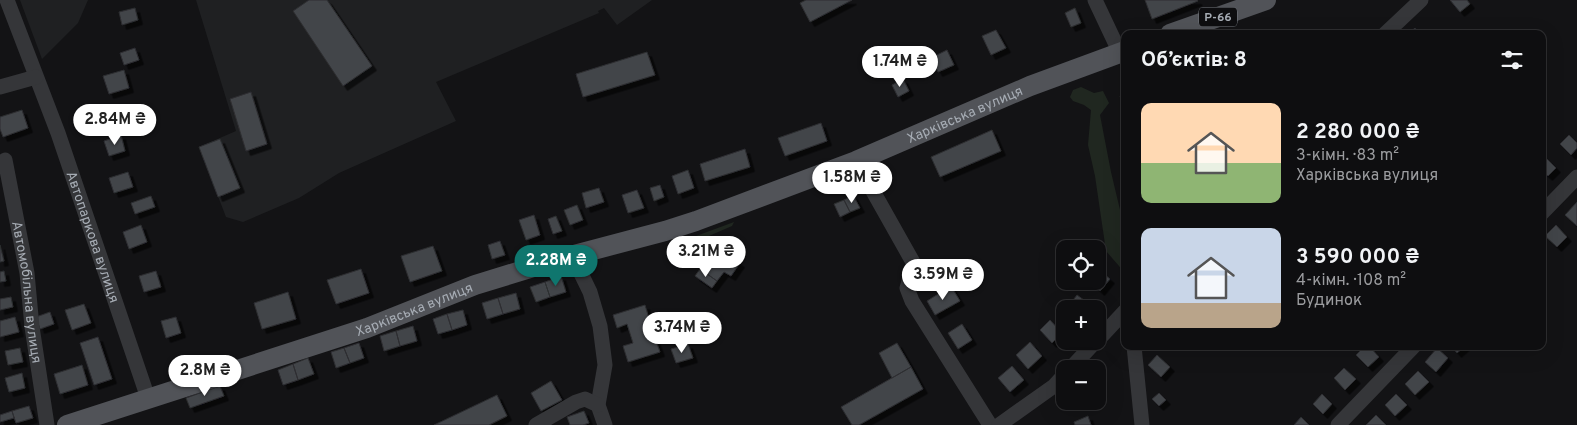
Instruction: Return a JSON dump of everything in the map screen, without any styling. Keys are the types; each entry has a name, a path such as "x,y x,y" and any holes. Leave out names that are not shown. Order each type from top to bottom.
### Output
{"main road":[{"name":"Р-66","path":"1181,30 1266,0"},
{"name":"Харківська вулиця","path":"66,425 367,328 475,285 572,255 696,221 856,161 1030,86 1121,52"}],"street":[{"name":"Автопаркова вулиця","path":"7,0 58,133 148,398"},
{"path":"1096,0 1121,50"},
{"path":"1389,30 1421,0"},
{"path":"0,87 36,77"},
{"name":"Автомобільна вулиця","path":"5,160 27,273 32,327 46,425"},
{"path":"856,161 914,264 907,288 912,301 990,425"},
{"path":"1546,209 1577,177"},
{"path":"572,255 590,292 600,326 606,365 598,405 605,425"},
{"path":"1106,332 1121,316"},
{"path":"1079,360 1088,350"},
{"path":"1134,350 1142,425"},
{"path":"1338,425 1410,350"},
{"path":"999,425 1056,384"},
{"path":"536,425 576,402 585,399 598,405"}],"shaded area":[{"path":"20,0 88,0 78,23 42,59"},
{"path":"196,0 652,0 617,25 604,8 598,11 599,13 436,82 456,121 339,173 299,198 243,222 226,217 199,147 236,131"},
{"path":"1081,87 1094,93 1103,91 1109,103 1100,115 1121,214 1121,268 1106,251 1106,240 1104,240 1095,176 1088,145 1091,110 1073,101 1070,97 1073,90"},
{"path":"734,222 732,226 702,239 698,239 696,236"}],"building":[{"path":"309,0 327,0 372,66 343,86 293,11"},
{"path":"806,0 852,0 810,22 800,3"},
{"path":"1145,0 1197,0 1198,1 1152,19"},
{"path":"1450,0 1467,0 1470,4 1460,12"},
{"path":"135,8 138,20 122,25 119,12"},
{"path":"1075,8 1081,23 1071,27 1065,13"},
{"path":"996,30 1006,48 991,55 982,36"},
{"path":"135,48 139,60 124,65 120,53"},
{"path":"947,50 954,65 938,72 931,58"},
{"path":"647,52 655,75 583,97 576,74"},
{"path":"124,70 129,88 109,94 103,76"},
{"path":"903,79 909,91 898,97 892,85"},
{"path":"251,92 267,144 246,151 230,99"},
{"path":"115,109 118,124 101,128 98,113"},
{"path":"22,110 28,128 3,137 0,129 0,117"},
{"path":"821,123 827,141 785,156 778,138"},
{"path":"992,130 1001,151 940,177 931,157"},
{"path":"121,135 125,151 109,156 104,141"},
{"path":"1569,135 1577,143 1577,148 1571,155 1560,144"},
{"path":"220,139 240,188 218,197 199,147"},
{"path":"745,149 750,167 705,181 700,164"},
{"path":"1546,160 1556,168 1548,176 1546,174"},
{"path":"688,170 694,188 678,194 672,176"},
{"path":"128,172 133,187 114,193 109,178"},
{"path":"660,185 664,197 654,201 650,188"},
{"path":"599,188 604,202 586,208 582,193"},
{"path":"637,190 644,208 628,213 622,195"},
{"path":"853,195 860,208 850,212 844,200"},
{"path":"151,196 155,207 135,214 131,203"},
{"path":"844,200 850,212 840,217 834,204"},
{"path":"1577,202 1577,226 1565,215"},
{"path":"577,205 583,220 570,225 564,210"},
{"path":"534,215 540,235 526,240 519,220"},
{"path":"556,216 562,231 553,234 548,219"},
{"path":"141,225 147,242 129,249 123,232"},
{"path":"1556,225 1567,237 1557,247 1546,235"},
{"path":"500,241 505,255 492,259 488,245"},
{"path":"710,242 740,263 731,276 724,272 717,281 700,269 706,259 701,256"},
{"path":"0,245 4,261 0,262"},
{"path":"433,246 442,271 410,282 401,256"},
{"path":"361,269 369,293 336,304 327,280"},
{"path":"700,269 717,281 712,288 695,276"},
{"path":"4,271 6,281 0,282 0,272"},
{"path":"156,271 161,287 144,292 139,276"},
{"path":"561,276 566,292 550,297 545,282"},
{"path":"1106,276 1110,279 1106,284"},
{"path":"545,282 550,297 536,302 530,287"},
{"path":"951,286 960,301 935,315 927,301"},
{"path":"288,292 296,319 262,329 254,303"},
{"path":"516,293 520,309 503,314 498,298"},
{"path":"1077,295 1084,300 1073,300"},
{"path":"11,297 13,307 0,310 0,299"},
{"path":"498,298 503,314 487,319 482,303"},
{"path":"84,304 91,323 72,330 65,310"},
{"path":"645,305 650,322 655,320 660,336 655,338 660,352 628,362 623,346 633,343 627,324 617,328 613,315"},
{"path":"463,310 467,325 452,330 447,314"},
{"path":"50,312 54,324 40,329 36,317"},
{"path":"447,314 452,330 438,334 433,319"},
{"path":"15,317 19,332 0,337 0,321"},
{"path":"176,317 181,333 166,338 161,321"},
{"path":"1050,320 1056,326 1056,339 1052,343 1040,330"},
{"path":"962,324 972,340 958,349 948,333"},
{"path":"413,326 417,341 400,346 396,331"},
{"path":"396,331 400,346 384,351 380,336"},
{"path":"98,337 112,379 94,385 80,343"},
{"path":"1030,342 1042,356 1028,369 1016,355"},
{"path":"359,343 364,358 350,363 344,348"},
{"path":"897,343 911,367 892,378 879,353"},
{"path":"688,344 693,358 676,363 671,349"},
{"path":"20,348 23,362 8,365 5,351"},
{"path":"344,348 350,363 336,368 331,352"},
{"path":"1361,350 1373,350 1379,357 1368,367 1356,355"},
{"path":"1435,350 1439,350 1448,358 1436,372 1425,362"},
{"path":"1157,355 1170,367 1161,377 1148,365"},
{"path":"308,358 314,374 298,380 293,364"},
{"path":"293,364 298,380 283,385 278,370"},
{"path":"82,365 88,385 60,394 54,374"},
{"path":"1012,366 1024,380 1010,392 998,378"},
{"path":"911,367 923,389 859,425 852,425 841,407"},
{"path":"1344,368 1356,379 1345,390 1334,378"},
{"path":"1418,371 1429,382 1415,395 1405,384"},
{"path":"22,373 25,388 9,392 5,378"},
{"path":"551,381 562,400 541,411 531,393"},
{"path":"220,386 224,396 190,408 186,398"},
{"path":"1159,393 1166,400 1159,406 1152,399"},
{"path":"1322,394 1332,404 1323,414 1313,404"},
{"path":"1396,394 1407,405 1395,416 1385,405"},
{"path":"497,395 507,416 489,425 434,425"},
{"path":"29,406 33,418 16,423 12,411"},
{"path":"12,411 14,418 0,422 0,415"},
{"path":"584,411 589,423 570,425 567,417"},
{"path":"1376,415 1386,425 1366,425"},
{"path":"1088,416 1091,425 1075,425 1074,422"},
{"path":"1301,417 1309,425 1294,425"}]}
